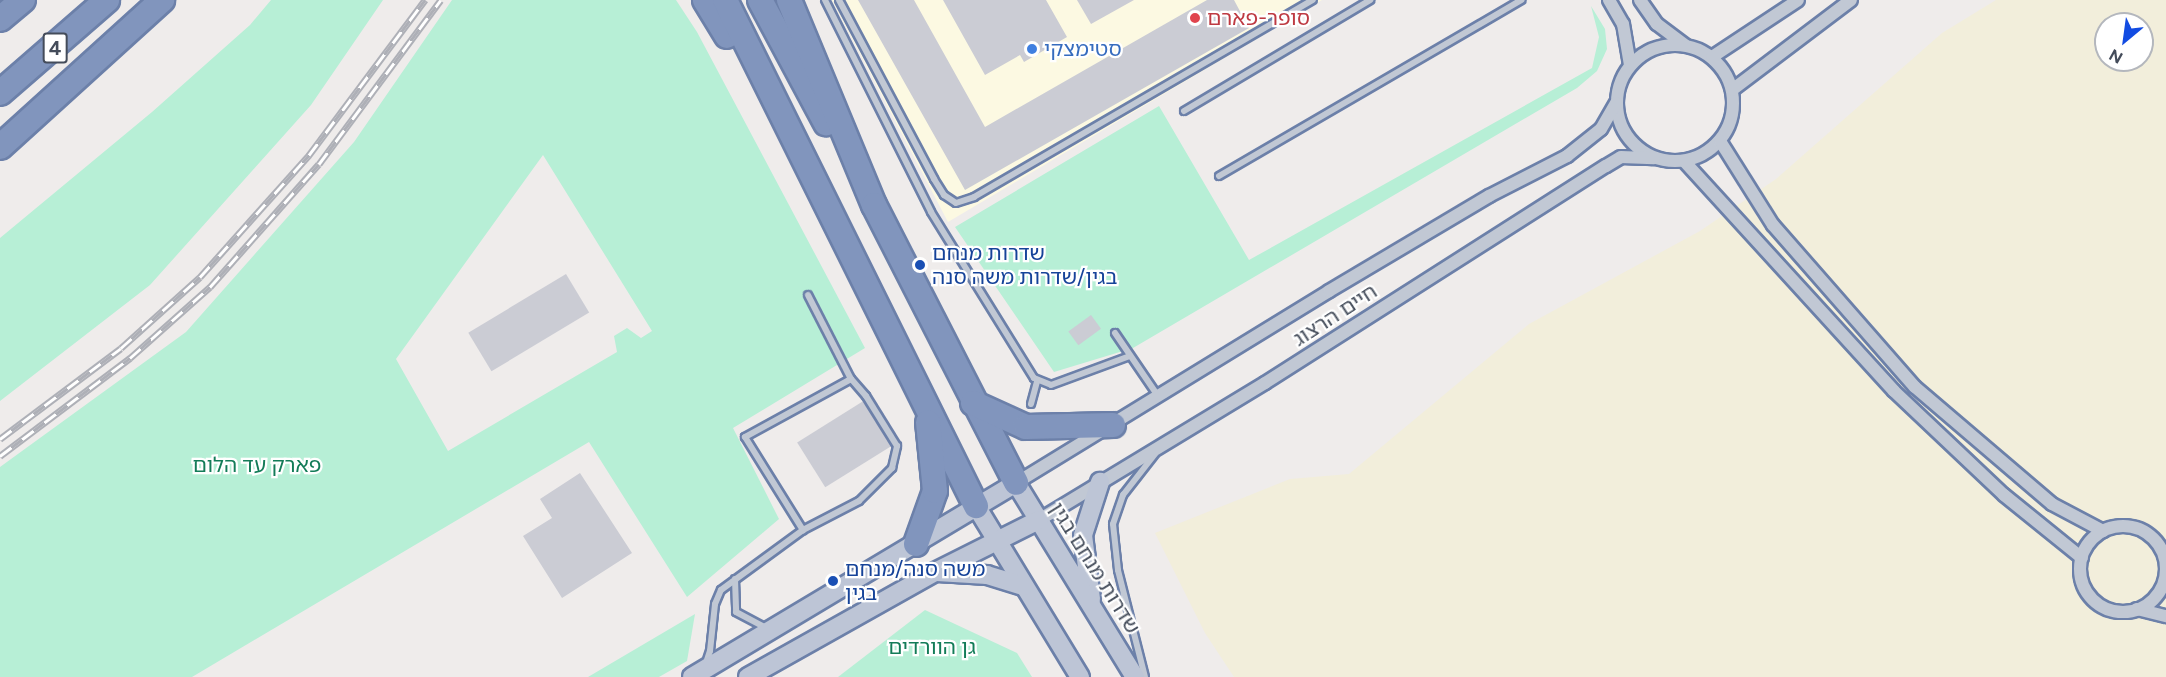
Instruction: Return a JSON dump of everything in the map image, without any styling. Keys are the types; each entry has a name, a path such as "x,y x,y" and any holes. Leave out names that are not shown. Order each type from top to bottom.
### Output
{"highway":[{"path":"0,19 23,0"},
{"name":"4","path":"0,93 107,0"},
{"path":"0,147 162,0"},
{"path":"705,0 729,18 827,203 924,396 976,506"},
{"path":"760,0 792,64 874,205 973,403 1016,483"},
{"path":"789,0 874,205"},
{"path":"916,544 935,491 936,477 924,396"},
{"path":"973,403 1026,427 1113,425"}],"main road":[{"path":"1093,609 1083,535 1100,482"},
{"path":"697,674 1016,483"},
{"name":"שדרות מנחם בגין","path":"1016,483 1135,677"},
{"path":"976,506 1080,677"},
{"path":"748,677 934,572 1039,520"},
{"path":"934,572 987,575 1023,586"}],"street":[{"path":"1609,0 1623,24 1630,65"},
{"path":"1640,0 1657,24 1685,45 1712,57 1732,90 1734,108 1720,141 1707,153 1684,161 1654,158 1627,136 1616,103 1618,89 1630,65 1646,52 1665,45 1685,45"},
{"path":"1712,57 1798,0"},
{"path":"1732,90 1851,0"},
{"name":"חיים הרצוג","path":"1016,483 1479,202 1567,156 1601,129 1616,103"},
{"path":"1720,141 1773,225 1839,306 1915,387 2052,504 2103,531"},
{"name":"חיים הרצוג","path":"1039,520 1163,445 1605,166 1621,157 1654,158"},
{"path":"1684,161 1894,391 2004,495 2082,558"},
{"path":"2138,609 2156,597 2166,578 2164,556 2153,538 2124,526 2103,531 2090,542 2082,558 2083,584 2094,600 2111,610 2138,609 2166,616"}],"lane":[{"path":"825,0 931,212 1037,381 1051,384 1071,380 1130,356"},
{"path":"839,0 934,179 944,195 956,203 974,197 1313,0"},
{"path":"1184,111 1371,0"},
{"path":"1219,176 1522,0"},
{"path":"697,674 710,651 715,604 721,590 803,530 859,501 892,468 897,446 851,379 807,295"},
{"path":"1115,333 1158,396"},
{"path":"803,530 745,437 851,379"},
{"path":"1031,404 1037,381"},
{"path":"1145,677 1118,570 1113,524 1123,495 1163,445"},
{"path":"735,579 736,612 746,621 769,629"}],"shaded area":[{"path":"832,0 1322,0 948,222"}],"green space":[{"path":"271,0 383,0 311,105 150,285 0,401 0,238 152,112 250,25"},
{"name":"פארק עד הלום","path":"452,0 676,0 697,32 865,348 733,428 779,519 687,597 589,442 192,677 0,677 0,467 186,332 354,142","holes":["543,155 652,331 641,338 627,328 614,336 617,352 448,451 396,359"]},
{"path":"1591,6 1605,29 1607,49 1597,71 1577,88 1133,348 1054,372 955,227 1159,106 1249,260 1592,68 1599,37"},
{"name":"גן הוורדים","path":"925,610 1017,653 1032,677 838,677"},
{"path":"695,614 687,661 659,677 588,677"}],"sand":[{"path":"1996,0 2166,0 2166,677 1234,677 1205,633 1155,533 1290,479 1349,474 1529,324 1700,231 1776,179 1942,33"}],"building":[{"path":"858,0 914,0 985,127 1207,0 1234,0 1249,28 965,190"},
{"path":"943,0 1046,0 1067,37 1024,62 1020,55 985,75"},
{"path":"1077,0 1134,0 1091,24"},
{"path":"566,274 589,313 491,371 468,333"},
{"path":"1091,315 1101,329 1078,345 1068,331"},
{"path":"865,400 893,445 825,487 797,442"},
{"path":"580,473 632,553 562,598 523,536 552,518 540,499"}],"railway":[{"path":"0,439 121,348 200,277 309,155 425,0"},
{"path":"0,456 130,358 210,287 319,164 441,0"}],"place":[{"name":"סופר-פארם","path":"1195,18"},
{"name":"סטימצקי","path":"1032,49"},
{"name":"שדרות מנחם בגין/שדרות משה סנה","path":"920,265"},
{"name":"משה סנה/מנחם בגין","path":"833,581"}]}
